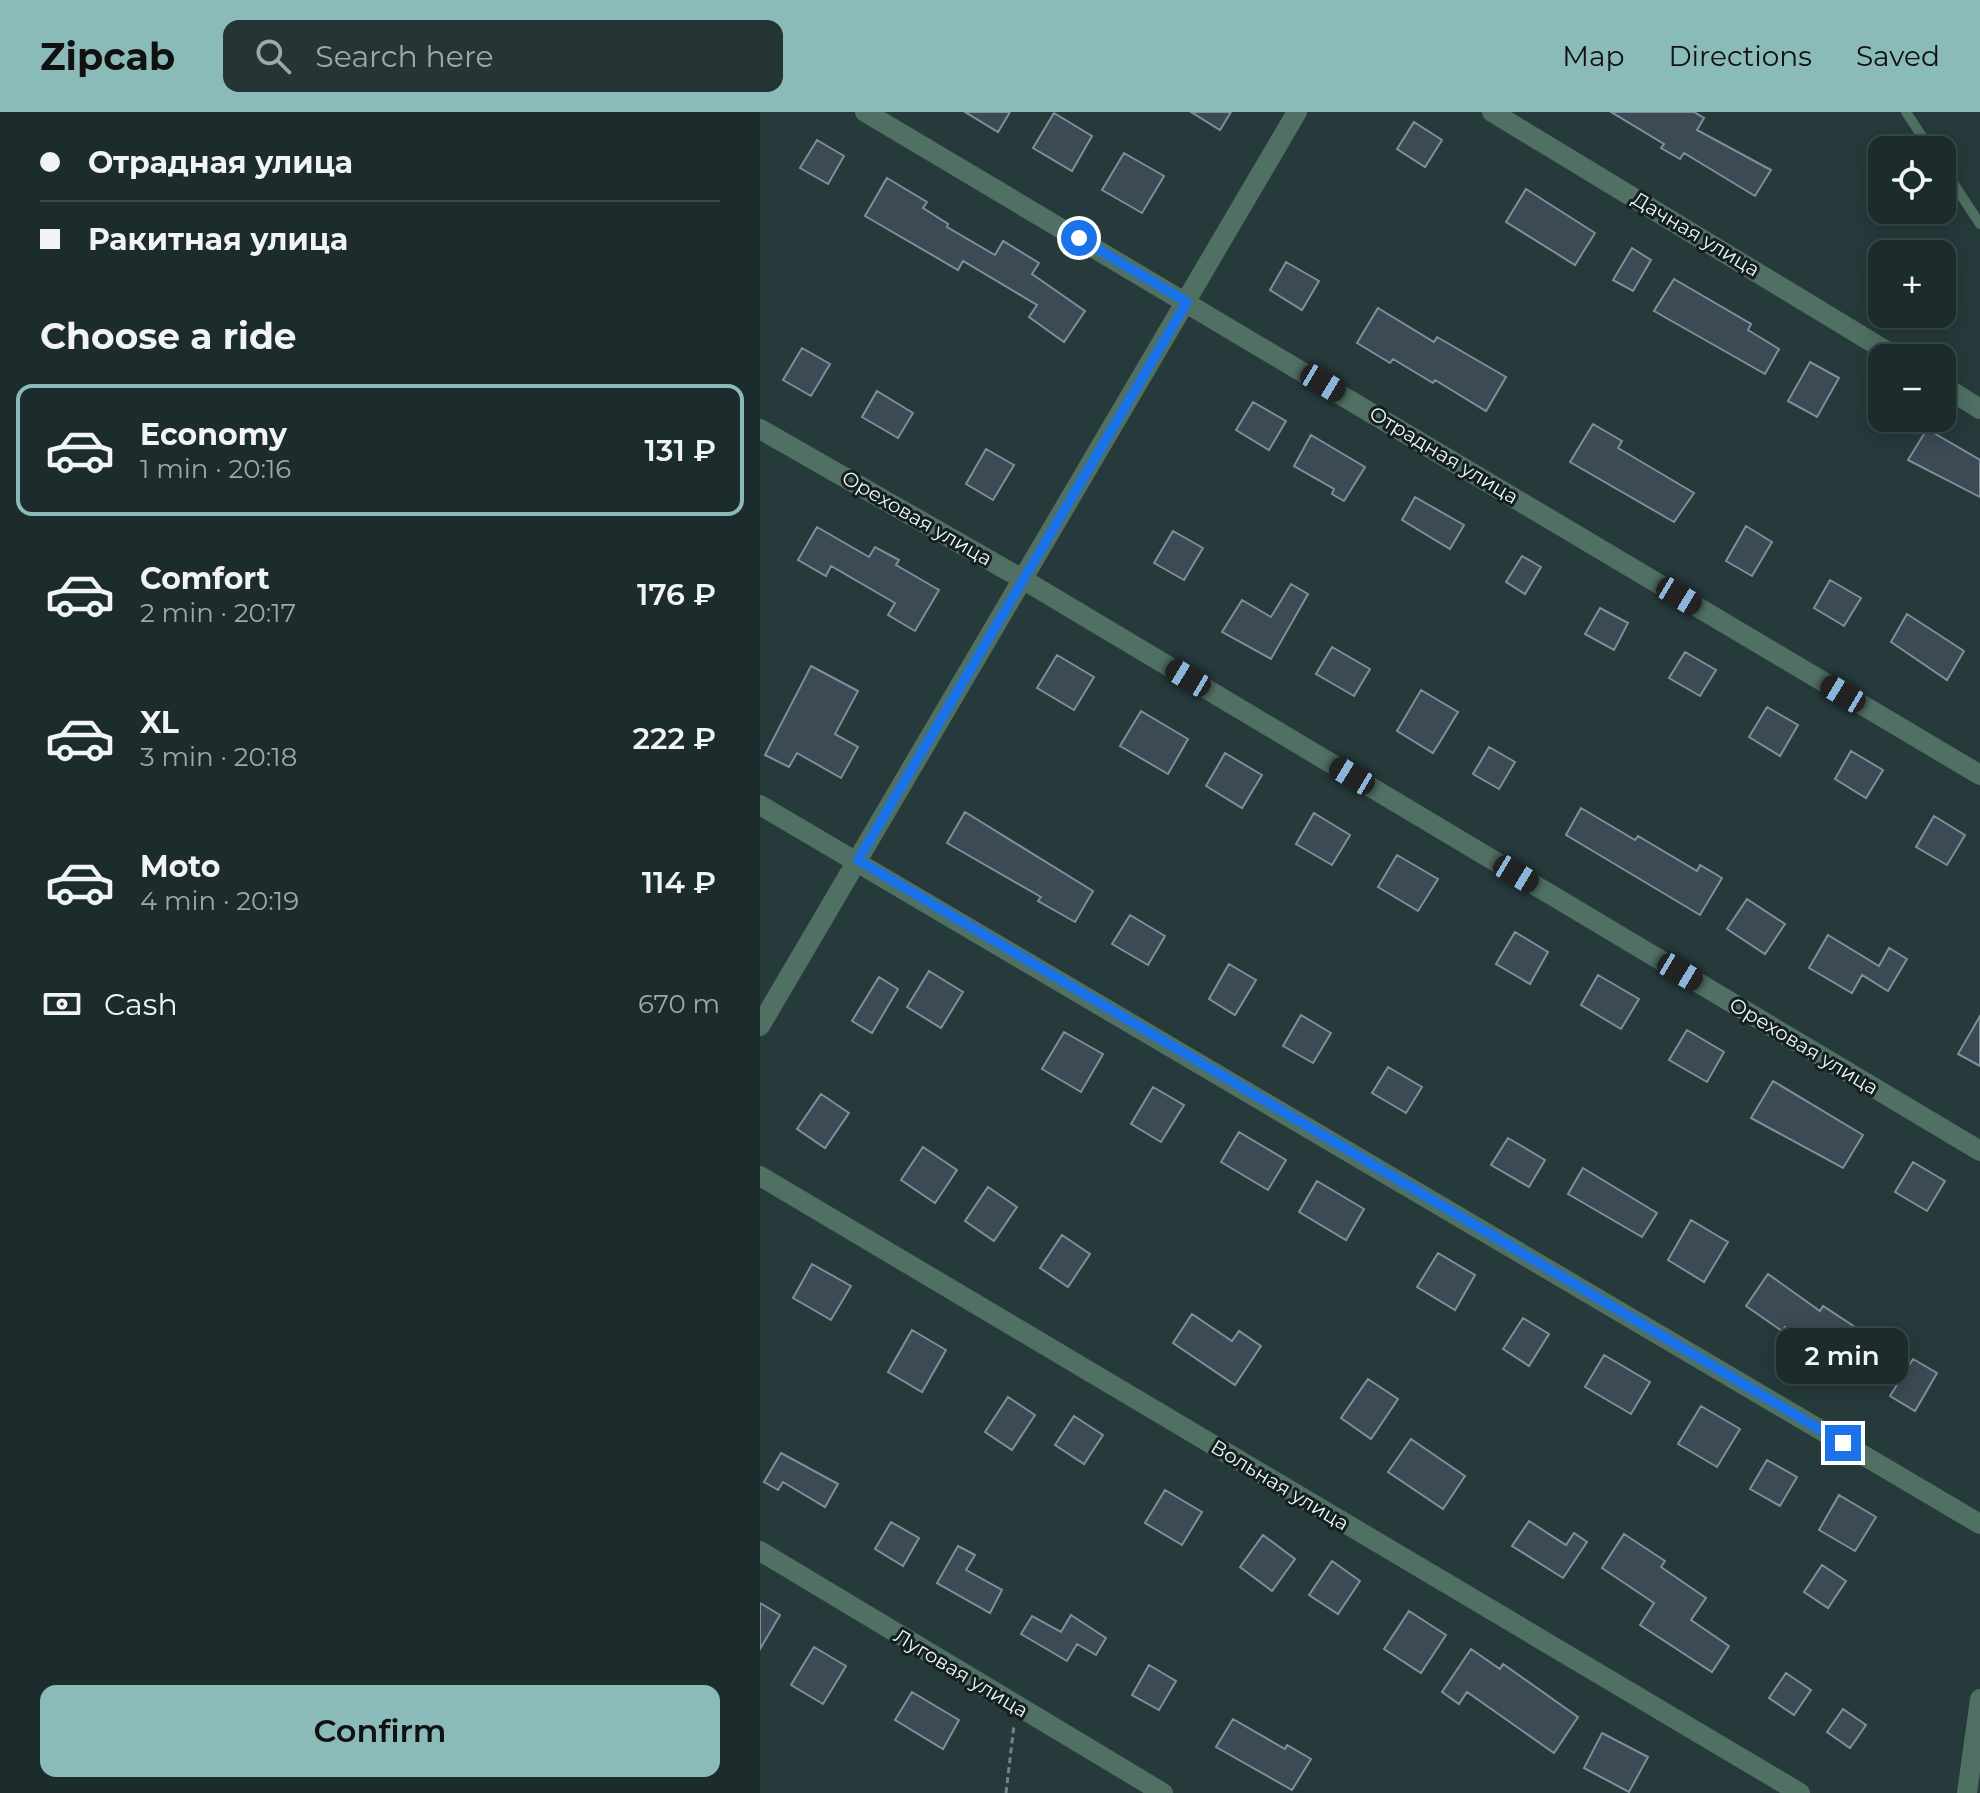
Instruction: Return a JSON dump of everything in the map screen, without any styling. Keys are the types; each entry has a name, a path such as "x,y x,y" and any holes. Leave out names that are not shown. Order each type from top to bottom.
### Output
{"street":[{"name":"Отрадная улица","path":"865,112 1980,775"},
{"path":"760,1026 1297,112"},
{"name":"Дачная улица","path":"1492,112 1875,344"},
{"path":"1956,394 1980,409"},
{"name":"Ореховая улица","path":"760,429 1024,580 1980,1151"},
{"path":"760,805 1980,1524"},
{"name":"Вольная улица","path":"760,1176 1800,1793"},
{"name":"Луговая улица","path":"760,1551 1163,1793"},
{"path":"1967,1793 1980,1699"}],"lane":[{"path":"1906,112 1922,136"},
{"path":"1956,187 1980,224"}],"path":[{"path":"1006,1793 1016,1706"}],"building":[{"path":"965,112 1010,112 998,132"},
{"path":"1191,112 1231,112 1220,130"},
{"path":"1611,112 1694,112 1704,118 1697,130 1771,170 1755,196 1684,153 1680,159 1661,148 1664,144"},
{"path":"1054,113 1092,136 1072,171 1033,148"},
{"path":"1414,122 1442,140 1425,167 1397,149"},
{"path":"817,140 844,156 828,184 800,168"},
{"path":"1124,153 1164,176 1142,213 1102,190"},
{"path":"887,178 927,202 923,208 948,224 947,227 995,255 1003,241 1039,263 1032,274 1085,311 1064,342 1029,317 1037,305 963,261 958,270 865,216"},
{"path":"1526,189 1595,233 1575,265 1506,222"},
{"path":"1632,248 1651,260 1633,291 1613,280"},
{"path":"1286,262 1319,281 1302,310 1270,290"},
{"path":"1674,279 1751,324 1748,330 1779,349 1765,374 1654,311"},
{"path":"1378,308 1434,342 1437,337 1506,377 1486,411 1435,380 1433,383 1393,359 1390,363 1357,343"},
{"path":"802,348 830,364 811,396 783,380"},
{"path":"1810,362 1839,378 1817,417 1788,401"},
{"path":"877,391 913,413 898,438 862,417"},
{"path":"1253,402 1286,421 1269,450 1236,430"},
{"path":"1593,424 1622,441 1618,448 1694,493 1674,522 1570,462"},
{"path":"1925,432 1932,432 1980,460 1980,497 1908,460"},
{"path":"1311,435 1365,467 1344,501 1332,494 1334,489 1294,466"},
{"path":"986,449 1014,465 993,500 966,484"},
{"path":"1415,497 1464,525 1450,549 1402,520"},
{"path":"1746,526 1772,542 1752,576 1726,561"},
{"path":"817,527 869,557 875,547 899,560 896,565 939,590 915,631 888,615 895,603 831,566 826,576 798,560"},
{"path":"1173,531 1203,548 1184,580 1154,563"},
{"path":"1522,556 1541,567 1525,594 1506,582"},
{"path":"1830,580 1861,598 1844,626 1814,608"},
{"path":"1291,584 1308,594 1271,659 1222,632 1242,600 1271,617"},
{"path":"1600,608 1628,623 1614,650 1585,634"},
{"path":"1907,614 1964,651 1947,680 1891,642"},
{"path":"1332,647 1370,669 1354,696 1316,674"},
{"path":"1685,652 1716,670 1700,696 1669,678"},
{"path":"1057,655 1094,677 1074,710 1037,688"},
{"path":"811,666 858,691 835,734 858,747 841,778 797,753 789,767 765,755"},
{"path":"1421,690 1458,712 1433,753 1397,731"},
{"path":"1767,707 1798,725 1780,756 1749,737"},
{"path":"1141,711 1188,739 1168,774 1120,746"},
{"path":"1489,747 1515,762 1499,789 1473,774"},
{"path":"1851,751 1883,770 1866,798 1835,779"},
{"path":"1225,753 1262,775 1242,808 1206,786"},
{"path":"1581,808 1635,840 1638,836 1697,871 1700,865 1722,878 1700,915 1566,835"},
{"path":"965,812 1093,891 1075,922 1038,901 1041,897 947,843"},
{"path":"1314,813 1350,835 1332,865 1296,844"},
{"path":"1934,816 1965,835 1947,865 1916,847"},
{"path":"1397,855 1438,879 1418,911 1378,887"},
{"path":"1747,899 1785,924 1765,954 1727,929"},
{"path":"1130,915 1165,936 1148,965 1112,944"},
{"path":"1515,932 1548,952 1530,984 1496,964"},
{"path":"1828,935 1879,966 1889,948 1907,959 1888,991 1862,975 1852,993 1809,968"},
{"path":"1229,964 1256,980 1235,1015 1209,999"},
{"path":"929,971 963,992 941,1028 907,1007"},
{"path":"1598,975 1639,999 1621,1029 1581,1005"},
{"path":"879,977 898,989 872,1033 852,1021"},
{"path":"1301,1015 1331,1033 1313,1063 1283,1046"},
{"path":"1980,1016 1980,1066 1958,1054"},
{"path":"1687,1030 1724,1052 1707,1082 1669,1060"},
{"path":"1064,1032 1103,1054 1081,1092 1042,1069"},
{"path":"1388,1067 1422,1087 1406,1113 1372,1093"},
{"path":"1773,1081 1863,1135 1843,1168 1751,1118"},
{"path":"1153,1087 1184,1105 1161,1142 1131,1124"},
{"path":"821,1094 849,1113 825,1148 797,1129"},
{"path":"1239,1132 1286,1160 1268,1190 1221,1162"},
{"path":"1508,1138 1545,1160 1529,1187 1491,1165"},
{"path":"923,1147 957,1170 935,1203 901,1180"},
{"path":"1913,1162 1945,1181 1927,1211 1895,1192"},
{"path":"1583,1168 1657,1213 1642,1237 1568,1194"},
{"path":"1317,1181 1364,1209 1346,1240 1299,1212"},
{"path":"988,1187 1017,1207 994,1241 965,1221"},
{"path":"1691,1220 1728,1242 1704,1282 1668,1260"},
{"path":"1062,1235 1090,1254 1068,1287 1040,1268"},
{"path":"1438,1253 1475,1275 1455,1310 1417,1287"},
{"path":"812,1264 851,1286 831,1320 793,1298"},
{"path":"1768,1274 1820,1311 1823,1306 1884,1346 1864,1380 1835,1363 1838,1359 1785,1327 1782,1331 1746,1306"},
{"path":"1192,1314 1232,1341 1239,1331 1261,1346 1235,1385 1173,1343"},
{"path":"1523,1318 1549,1334 1529,1366 1503,1349"},
{"path":"912,1330 946,1350 922,1392 888,1372"},
{"path":"1604,1355 1650,1382 1631,1414 1585,1387"},
{"path":"1913,1359 1937,1373 1915,1411 1890,1396"},
{"path":"1368,1379 1398,1399 1371,1439 1341,1418"},
{"path":"1008,1397 1035,1415 1012,1450 985,1432"},
{"path":"1701,1406 1740,1429 1717,1467 1678,1444"},
{"path":"1074,1416 1103,1435 1084,1464 1055,1445"},
{"path":"1411,1439 1465,1476 1443,1509 1388,1472"},
{"path":"781,1453 838,1484 825,1507 783,1482 778,1490 764,1482"},
{"path":"1767,1460 1797,1477 1780,1506 1750,1489"},
{"path":"1165,1490 1202,1512 1182,1545 1145,1523"},
{"path":"1839,1495 1876,1517 1855,1551 1819,1530"},
{"path":"1529,1521 1566,1545 1574,1533 1587,1542 1563,1578 1512,1546"},
{"path":"891,1522 919,1538 903,1566 875,1549"},
{"path":"1624,1534 1665,1561 1661,1567 1706,1598 1691,1620 1729,1646 1712,1672 1640,1625 1654,1603 1602,1568"},
{"path":"1263,1535 1295,1559 1272,1591 1240,1567"},
{"path":"958,1546 975,1555 966,1570 1002,1590 990,1613 937,1583"},
{"path":"1332,1561 1360,1581 1338,1614 1309,1595"},
{"path":"1822,1565 1846,1581 1828,1608 1804,1592"},
{"path":"760,1603 780,1615 760,1649"},
{"path":"1409,1611 1446,1635 1421,1673 1384,1649"},
{"path":"1071,1615 1106,1638 1096,1655 1077,1644 1067,1661 1021,1634 1032,1616 1061,1632"},
{"path":"814,1647 846,1666 823,1704 791,1685"},
{"path":"1471,1649 1500,1669 1503,1664 1578,1717 1554,1753 1467,1692 1459,1704 1442,1692"},
{"path":"1149,1665 1176,1681 1159,1710 1132,1695"},
{"path":"1786,1673 1811,1690 1794,1715 1769,1698"},
{"path":"912,1692 959,1720 943,1749 895,1720"},
{"path":"1843,1709 1866,1725 1850,1748 1827,1732"},
{"path":"1233,1719 1285,1749 1287,1745 1311,1759 1292,1790 1216,1747"},
{"path":"1602,1733 1648,1757 1629,1792 1584,1768"}],"route":[{"path":"1079,238 1187,302 858,860 1843,1443"}]}
